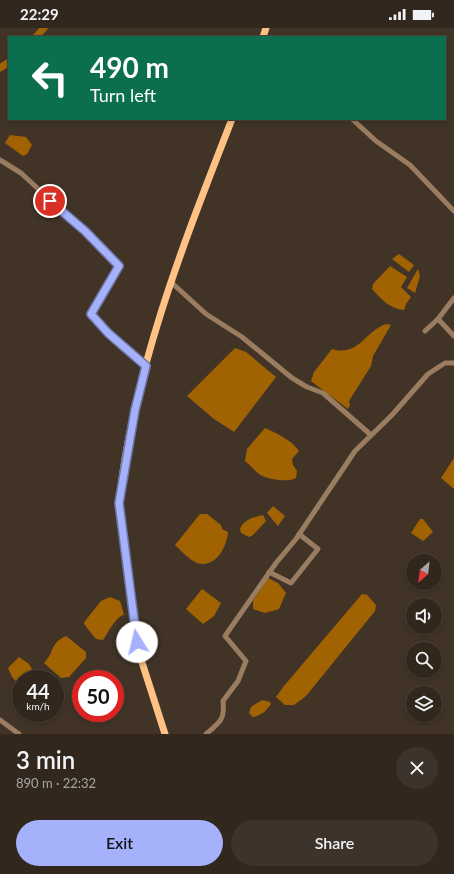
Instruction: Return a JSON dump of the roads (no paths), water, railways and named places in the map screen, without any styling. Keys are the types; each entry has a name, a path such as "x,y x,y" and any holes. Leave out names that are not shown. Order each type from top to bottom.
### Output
{"main road":[{"path":"165,734 139,653 119,503 135,410 146,366 172,283 205,188 232,120"}],"street":[{"path":"353,120 376,141 410,165 454,212"},
{"path":"0,160 21,173 115,260 119,266 91,314 108,333 146,366"},
{"path":"172,283 206,314 242,337 292,378 306,387 323,393 371,435"},
{"path":"425,331 438,319 454,298"},
{"path":"438,319 454,336"},
{"path":"206,734 223,719 223,700 238,681 246,661 225,636 269,572 299,534 342,468 355,451 392,415 428,374 445,363 454,363"},
{"path":"269,572 291,583 300,574 318,549 299,534"},
{"path":"0,720 19,734"}],"waterway":[{"path":"37,36 44,28"},
{"path":"0,68 8,63"}]}
